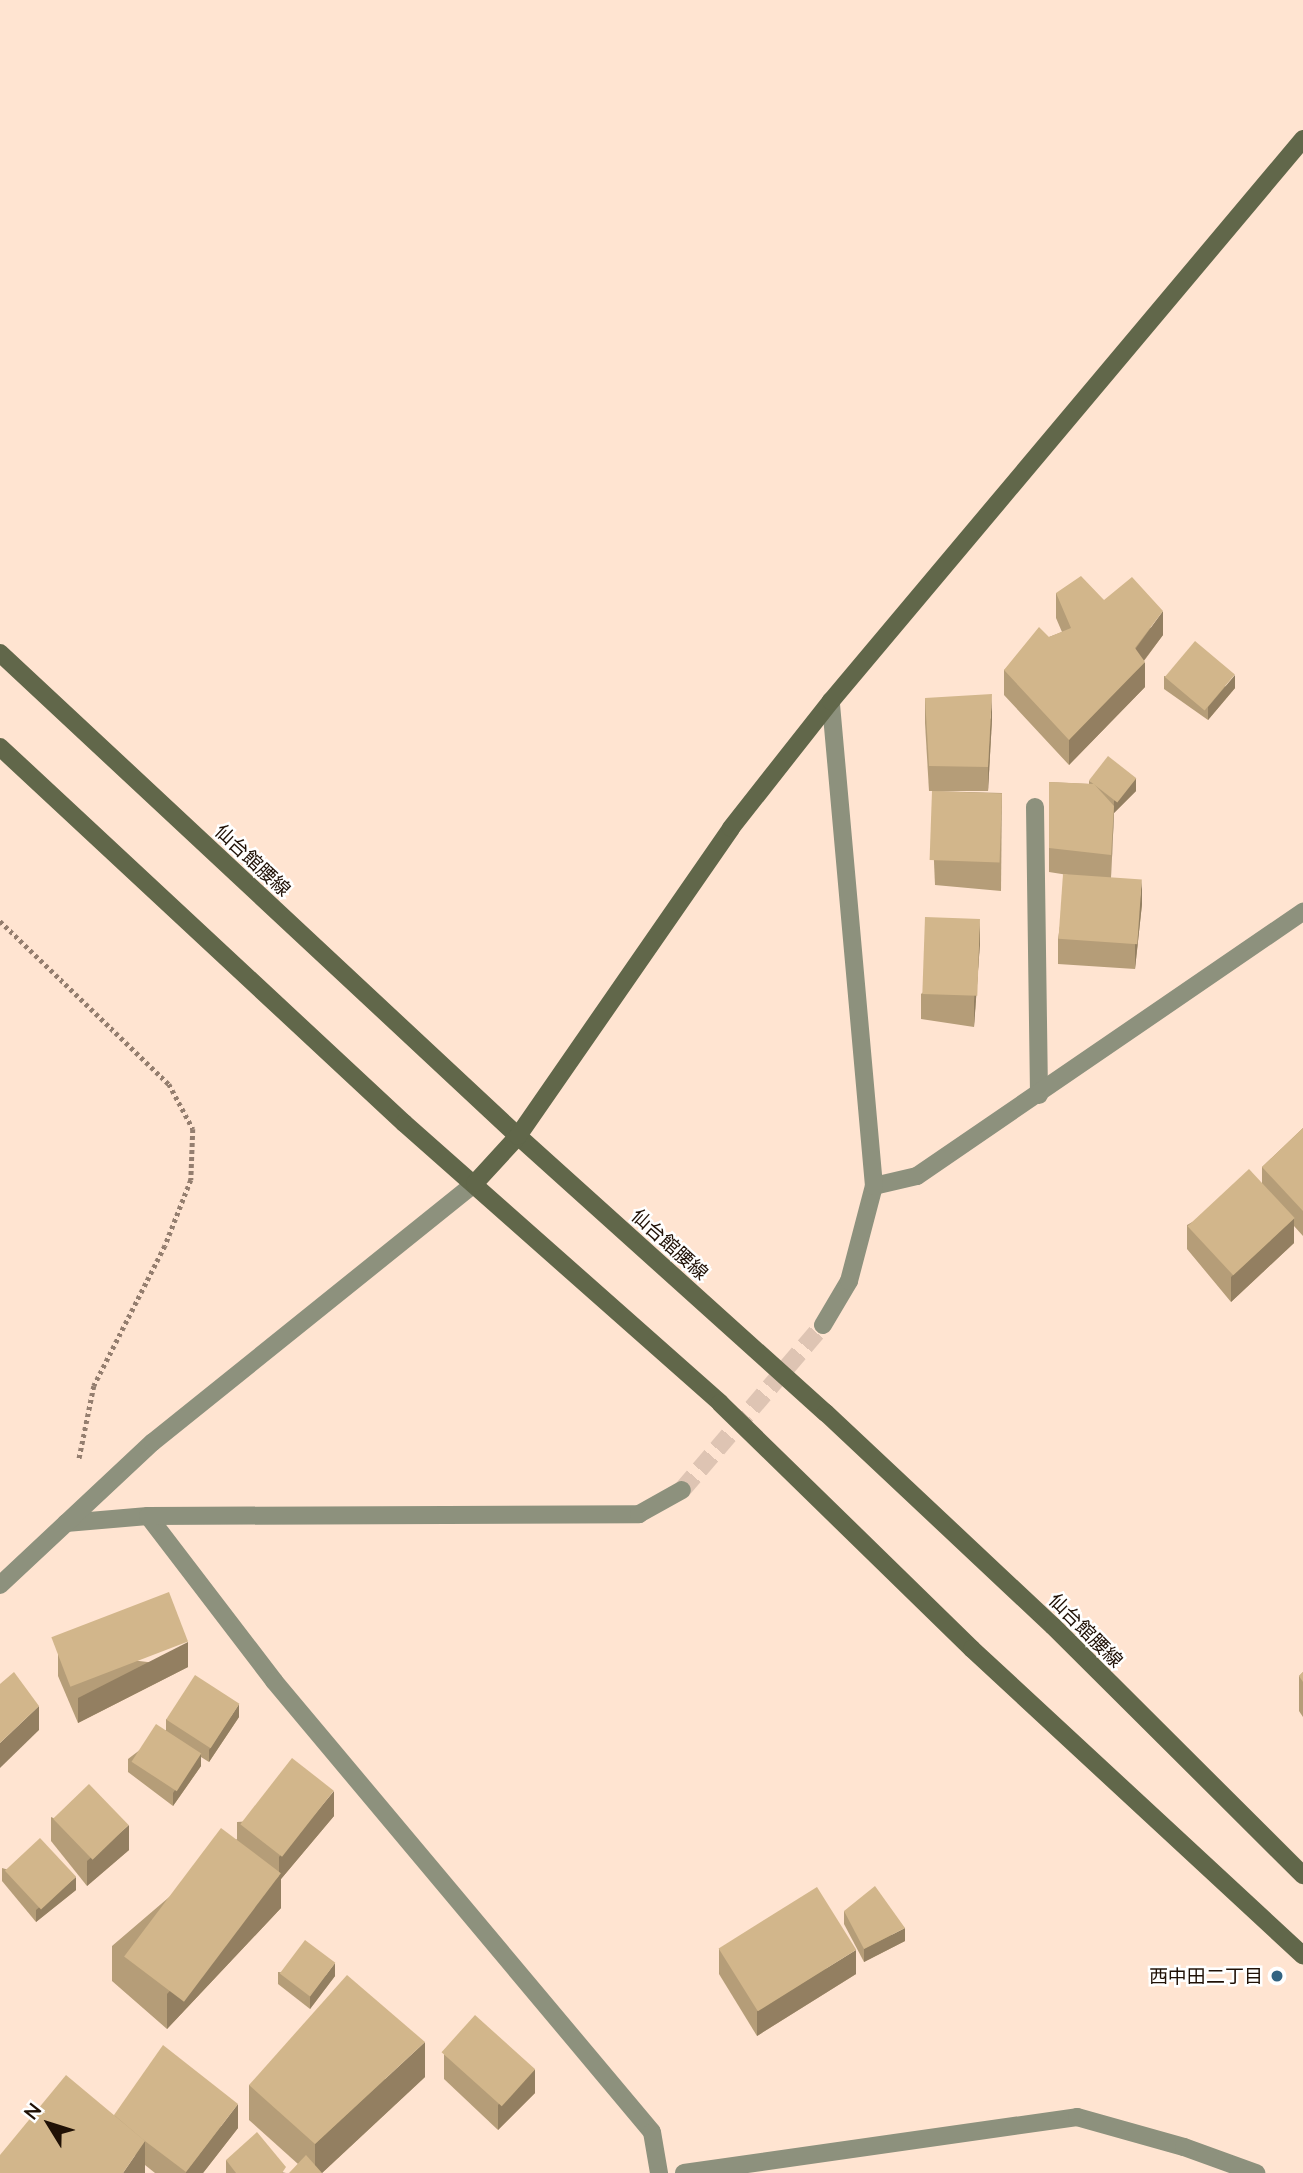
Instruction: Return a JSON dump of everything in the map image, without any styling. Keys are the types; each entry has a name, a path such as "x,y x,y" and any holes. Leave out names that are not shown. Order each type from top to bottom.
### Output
{"main road":[{"path":"475,1184 518,1136 731,828 831,701 1303,139"},
{"name":"仙台館腰線","path":"0,653 518,1136 826,1413 1033,1607 1303,1875"},
{"path":"0,747 404,1123 720,1404 972,1649 1303,1956"}],"street":[{"path":"823,1325 849,1281 874,1186 831,701"},
{"path":"1035,807 1039,1095"},
{"path":"874,1186 917,1176 1303,912"},
{"path":"0,1585 153,1442 475,1184"},
{"path":"66,1523 148,1516 639,1514 682,1490"},
{"path":"148,1516 274,1681 652,2132 659,2173"},
{"path":"684,2173 1077,2117 1184,2147 1256,2173"}],"path":[{"path":"0,921 169,1084 193,1129 191,1180 166,1247 94,1386 66,1523"}],"building":[{"path":"1081,576 1104,600 1132,577 1163,611 1135,648 1145,662 1069,740 1004,670 1039,627 1049,637 1071,628 1056,593"},
{"path":"1195,641 1235,674 1205,710 1165,677"},
{"path":"992,694 988,767 929,766 925,698"},
{"path":"1108,756 1136,778 1117,803 1089,780"},
{"path":"1049,782 1094,784 1114,806 1111,855 1049,848"},
{"path":"932,791 1002,793 1000,862 930,860"},
{"path":"1063,874 1142,880 1137,944 1058,939"},
{"path":"925,917 980,919 977,996 922,994"},
{"path":"1303,1128 1303,1211 1262,1167"},
{"path":"1249,1169 1295,1218 1233,1275 1188,1226"},
{"path":"169,1592 188,1641 70,1687 51,1637"},
{"path":"14,1672 39,1706 0,1743 0,1684"},
{"path":"195,1675 239,1704 211,1748 166,1719"},
{"path":"156,1724 201,1753 177,1791 131,1762"},
{"path":"292,1758 334,1791 282,1857 240,1824"},
{"path":"89,1784 129,1825 93,1860 53,1819"},
{"path":"221,1828 281,1873 184,2002 124,1957"},
{"path":"40,1838 76,1877 41,1909 5,1871"},
{"path":"875,1886 905,1928 864,1949 844,1911"},
{"path":"817,1887 856,1950 758,2011 719,1948"},
{"path":"305,1940 335,1963 310,1996 280,1974"},
{"path":"347,1975 425,2042 315,2144 249,2085"},
{"path":"475,2015 535,2069 502,2106 442,2052"},
{"path":"163,2045 238,2104 186,2172 114,2115"},
{"path":"66,2075 145,2141 123,2173 0,2173 0,2155"},
{"path":"257,2132 286,2167 282,2173 236,2173 226,2160"},
{"path":"306,2155 322,2173 289,2173"}],"tunnel":[{"path":"682,1490 823,1325"}],"place":[{"name":"西中田二丁目","path":"1277,1976"}]}
